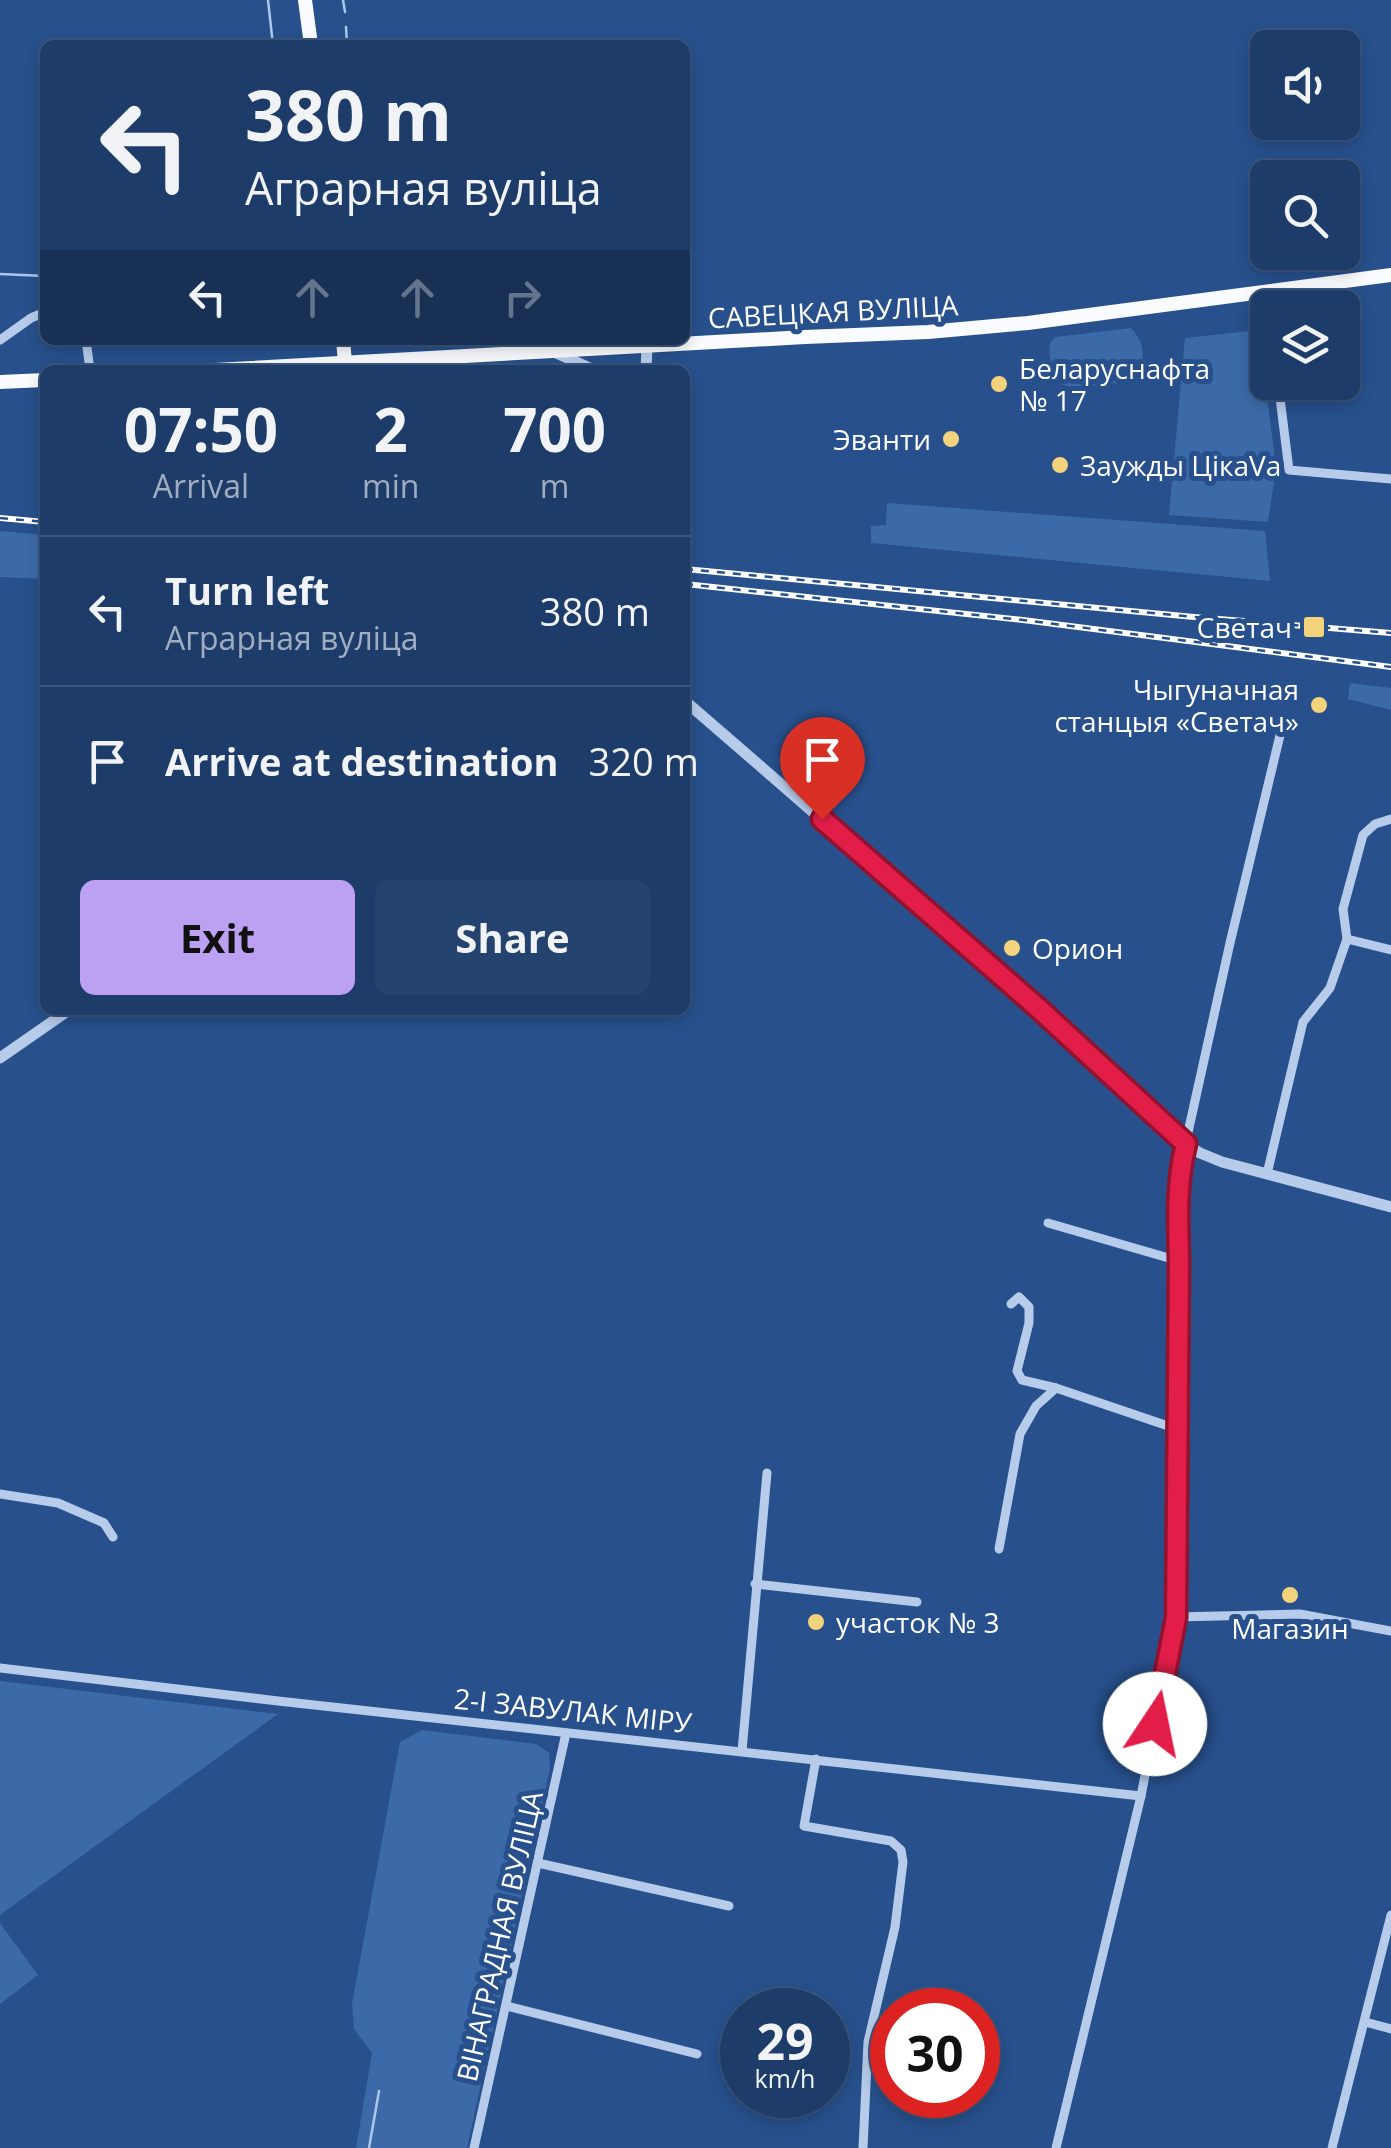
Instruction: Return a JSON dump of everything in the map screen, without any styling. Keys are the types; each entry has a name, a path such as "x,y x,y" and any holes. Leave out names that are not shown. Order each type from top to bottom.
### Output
{"main road":[{"path":"305,0 310,40"},
{"name":"САВЕЦКАЯ ВУЛІЦА","path":"1317,290 1391,275"},
{"name":"САВЕЦКАЯ ВУЛІЦА","path":"690,344 928,332 1250,302"},
{"path":"343,345 345,362"},
{"name":"САВЕЦКАЯ ВУЛІЦА","path":"296,365 679,345"},
{"path":"0,382 40,380"}],"street":[{"path":"0,340 40,314"},
{"path":"646,365 647,347"},
{"path":"554,352 583,365"},
{"path":"1280,400 1289,470 1391,479"},
{"path":"690,705 913,897 1186,1144 1222,1162 1391,1207"},
{"path":"1056,2148 1141,1796 1176,1618 1178,1173 1282,728"},
{"path":"1267,1174 1303,1022 1330,988 1347,939 1342,909 1363,836 1375,824 1391,819"},
{"path":"1347,939 1391,950"},
{"path":"0,1058 62,1015"},
{"path":"1048,1223 1179,1261"},
{"path":"1011,1304 1019,1297 1029,1307 1030,1323 1017,1372 1022,1380 1177,1430"},
{"path":"999,1549 1020,1434 1036,1406 1056,1388"},
{"path":"742,1750 767,1473"},
{"path":"0,1494 58,1504 104,1523 113,1537"},
{"path":"756,1584 917,1602"},
{"path":"1176,1618 1300,1614 1390,1628"},
{"name":"2-І ЗАВУЛАК МІРУ","path":"0,1668 1141,1796"},
{"name":"ВІНАГРАДНАЯ ВУЛІЦА","path":"474,2148 566,1733"},
{"path":"816,1759 804,1826 891,1841 901,1850 904,1862 895,1927 868,2042 863,2148"},
{"path":"538,1863 730,1906"},
{"path":"1332,2148 1391,1915"},
{"path":"507,2006 697,2054"},
{"path":"1365,2022 1391,2029"}],"shaded area":[{"path":"1131,328 1143,352 1136,379 1071,387 1055,377 1049,349 1055,337"},
{"path":"1250,331 1250,400 1268,400 1276,469 1268,522 1169,515 1185,338"},
{"path":"887,503 1265,531 1270,581 871,543 871,526 886,525"},
{"path":"0,531 40,535 40,579 0,577"},
{"path":"1350,683 1391,688 1391,710 1348,699"},
{"path":"0,1681 278,1714 0,1915"},
{"path":"422,1730 536,1744 549,1753 550,1768 467,2148 356,2148 372,2053 354,2029 352,2004 400,1742"},
{"path":"0,1923 38,1975 0,2004"}],"waterway":[{"path":"268,0 272,40"},
{"path":"343,0 345,12"},
{"path":"346,27 347,40"},
{"path":"0,274 40,276"},
{"path":"369,2148 379,2091"}],"railway":[{"path":"0,518 40,522"},
{"path":"690,569 1391,633"},
{"path":"690,585 1023,620 1391,667"}],"place":[{"name":"Беларуснафта № 17","path":"999,384"},
{"name":"Эванти","path":"951,439"},
{"name":"Заужды ЦікаVа","path":"1060,465"},
{"name":"Светач","path":"1314,627"},
{"name":"Чыгуначная станцыя «Светач»","path":"1319,705"},
{"name":"Орион","path":"1012,948"},
{"name":"Магазин","path":"1290,1595"},
{"name":"участок № 3","path":"816,1622"}],"route":[{"path":"822,819 1186,1144 1178,1173 1177,1204 1176,1618 1155,1724"}]}
